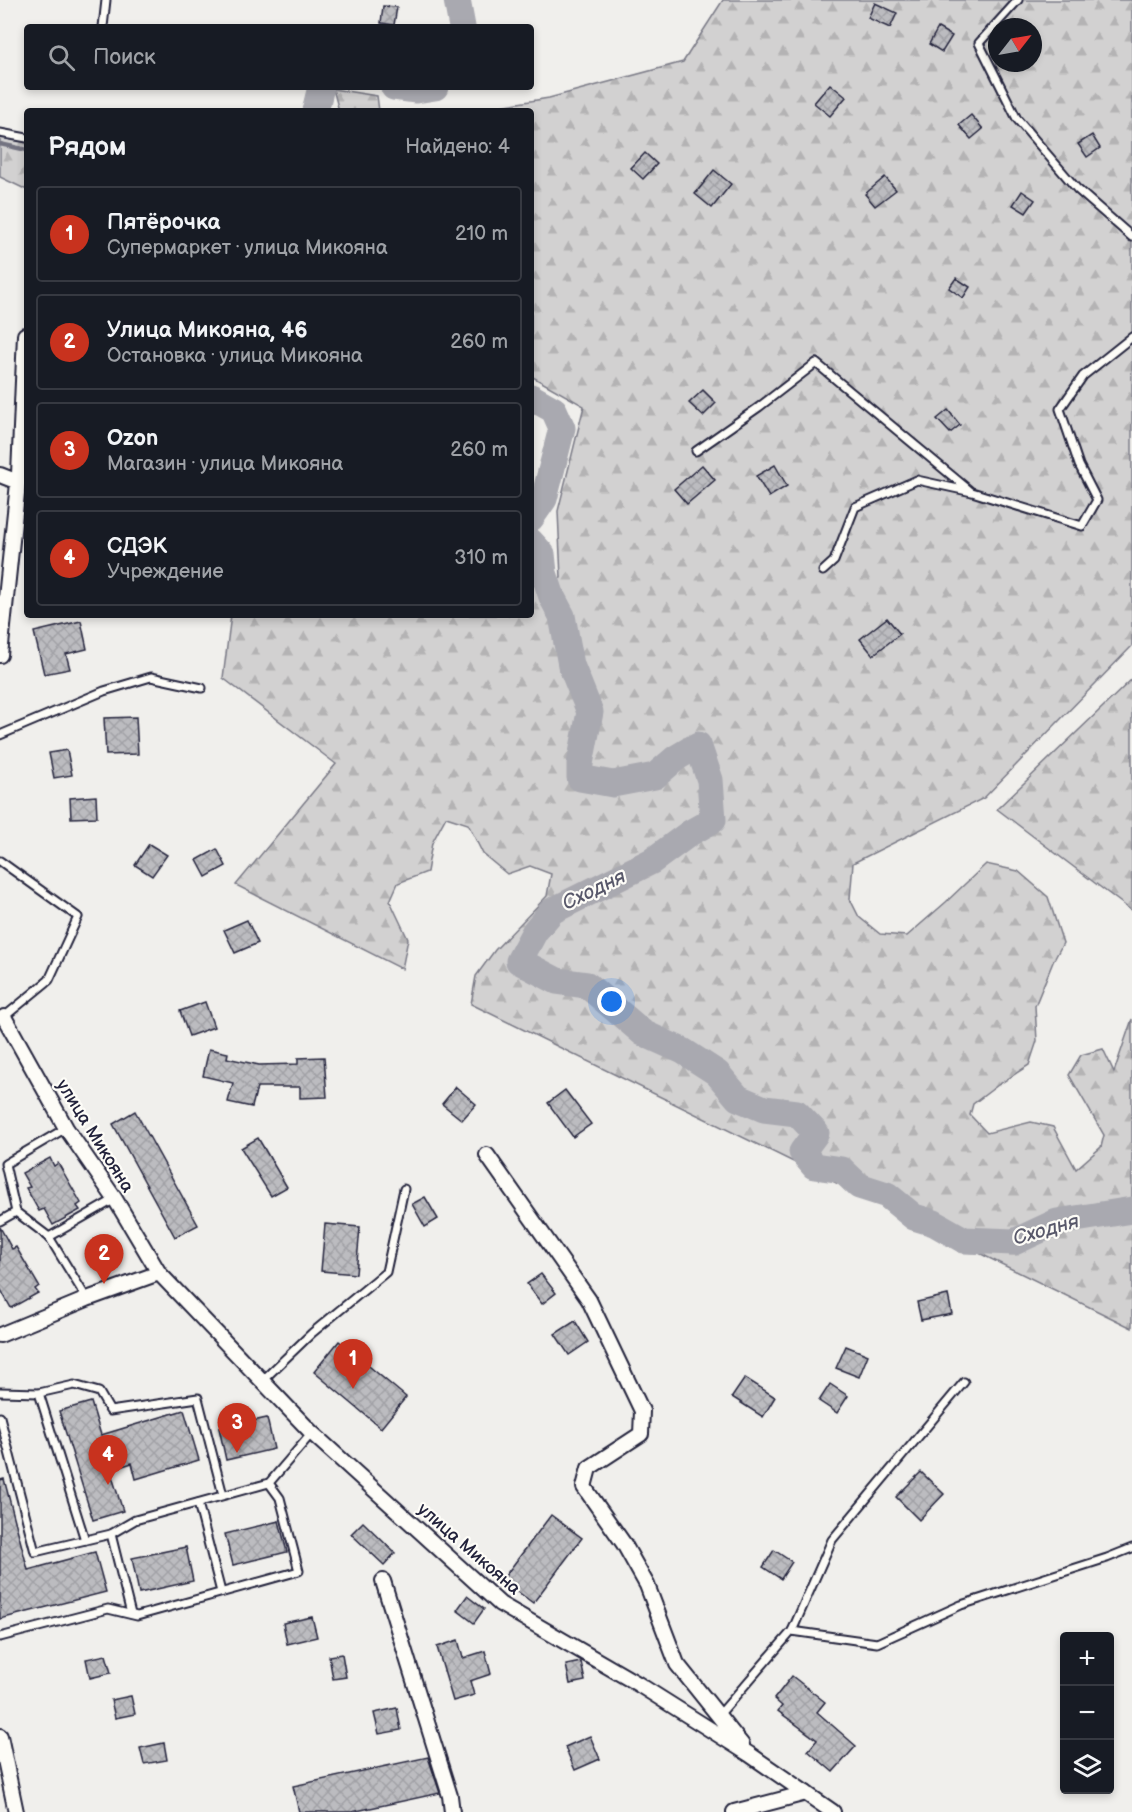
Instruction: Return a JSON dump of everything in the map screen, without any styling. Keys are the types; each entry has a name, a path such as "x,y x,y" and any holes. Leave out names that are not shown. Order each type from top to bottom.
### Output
{"street":[{"path":"0,655 18,482 24,356"},
{"path":"0,475 18,482"},
{"name":"улица Микояна","path":"4,1017 66,1128 115,1199 159,1273 312,1433 500,1604 638,1684 749,1754 833,1812"},
{"path":"487,1155 589,1300 642,1411 641,1434 589,1468 584,1487 624,1544 647,1585 676,1665 749,1754"},
{"path":"0,1335 87,1299 159,1273"},
{"path":"383,1581 450,1796 452,1812"},
{"path":"0,1736 4,1770 16,1812"},
{"path":"734,1812 806,1793"}],"lane":[{"path":"103,24 106,0"},
{"path":"1018,0 979,42 1017,120 1077,189 1132,237"},
{"path":"0,133 24,137"},
{"path":"823,571 834,561 855,507 917,480 972,492 1082,526 1097,500 1079,465 1060,409 1083,376 1132,337"},
{"path":"696,451 816,363 972,492"},
{"path":"0,735 104,691 151,677 202,688"},
{"path":"0,861 78,917 49,980 4,1017"},
{"path":"66,1128 5,1164 16,1212 50,1237 87,1299"},
{"path":"263,1380 312,1333 386,1272 404,1189"},
{"path":"50,1237 115,1199"},
{"path":"0,1221 16,1212"},
{"path":"719,1715 792,1631 831,1540 964,1382"},
{"path":"0,1392 39,1393 74,1385 99,1392 110,1411 198,1398 224,1495"},
{"path":"39,1393 85,1540"},
{"path":"0,1417 35,1552 111,1534 135,1520 269,1483 312,1433"},
{"path":"0,1637 108,1609 137,1616 299,1571 280,1498 269,1483"},
{"path":"198,1503 221,1592"},
{"path":"111,1534 131,1614"},
{"path":"792,1631 877,1643 961,1605 1132,1548"}],"green space":[{"path":"723,0 1132,0 1132,646 984,798 853,863 850,899 859,917 880,934 907,936 986,864 1018,871 1048,897 1063,943 1035,1006 1037,1041 1029,1065 973,1104 970,1115 987,1133 1031,1122 1053,1127 1076,1169 1101,1147 1104,1135 1069,1075 1081,1055 1103,1049 1114,1072 1132,1019 1132,1328 471,1004 476,976 495,950 547,896 551,874 530,866 507,874 483,854 468,824 446,817 432,843 427,872 398,883 390,901 408,939 402,969 236,885 336,764 223,678 231,618 534,618 534,585 561,578 558,511 584,406 534,378 534,108 487,108 549,98 683,62"},
{"path":"333,90 377,96 379,108 338,108"},
{"path":"0,135 24,137 24,189 0,177"},
{"path":"1132,679 1132,911 997,809"}],"building":[{"path":"875,3 897,13 890,28 868,18"},
{"path":"383,6 397,7 394,24 381,23"},
{"path":"938,28 952,36 942,52 929,44"},
{"path":"830,84 846,97 830,116 814,103"},
{"path":"971,115 983,129 971,139 959,125"},
{"path":"1092,135 1100,148 1087,157 1078,144"},
{"path":"645,153 657,164 643,179 631,168"},
{"path":"714,170 731,184 712,208 695,194"},
{"path":"885,177 896,190 875,206 865,194"},
{"path":"1022,191 1035,200 1026,213 1013,205"},
{"path":"956,278 970,287 963,298 949,288"},
{"path":"703,390 716,403 703,416 689,403"},
{"path":"948,410 960,425 950,433 937,419"},
{"path":"702,465 715,480 687,504 674,489"},
{"path":"775,465 787,486 769,497 756,476"},
{"path":"887,618 900,634 873,655 860,639"},
{"path":"81,621 87,649 66,654 70,669 44,674 34,632"},
{"path":"136,717 138,754 106,755 104,718"},
{"path":"67,750 72,775 54,778 49,753"},
{"path":"96,796 97,817 71,818 70,798"},
{"path":"149,844 167,855 152,876 135,865"},
{"path":"217,849 226,866 206,877 197,860"},
{"path":"247,920 258,943 235,953 224,930"},
{"path":"205,1002 214,1027 189,1036 180,1011"},
{"path":"209,1049 228,1053 227,1058 259,1065 298,1064 298,1058 324,1057 327,1097 300,1098 300,1087 257,1087 252,1107 228,1102 233,1083 203,1076"},
{"path":"456,1087 476,1104 462,1120 442,1104"},
{"path":"565,1090 591,1124 573,1137 548,1103"},
{"path":"135,1111 198,1225 175,1237 113,1124"},
{"path":"258,1138 287,1187 271,1196 241,1148"},
{"path":"50,1158 54,1166 58,1163 81,1203 77,1206 80,1210 53,1225 44,1209 39,1211 26,1188 30,1187 22,1173"},
{"path":"425,1197 438,1219 425,1227 412,1204"},
{"path":"325,1224 360,1227 356,1274 321,1271"},
{"path":"0,1227 12,1249 16,1247 39,1286 35,1289 38,1293 11,1308 0,1288"},
{"path":"541,1274 556,1293 542,1304 527,1284"},
{"path":"948,1295 952,1314 921,1320 917,1302"},
{"path":"575,1321 588,1342 569,1355 555,1334"},
{"path":"339,1341 406,1397 381,1428 314,1372"},
{"path":"846,1346 868,1355 859,1377 836,1368"},
{"path":"745,1378 775,1397 763,1417 732,1397"},
{"path":"830,1384 848,1396 837,1413 819,1401"},
{"path":"91,1402 101,1435 184,1410 199,1460 136,1479 132,1463 110,1470 123,1511 93,1520 59,1411"},
{"path":"267,1418 274,1449 226,1460 219,1428"},
{"path":"921,1472 944,1494 919,1520 896,1497"},
{"path":"4,1479 28,1570 95,1552 106,1592 0,1619 0,1480"},
{"path":"551,1515 582,1538 533,1603 502,1580"},
{"path":"279,1521 287,1552 233,1565 225,1534"},
{"path":"363,1522 395,1553 384,1565 351,1534"},
{"path":"186,1547 193,1581 139,1593 132,1558"},
{"path":"774,1550 792,1562 781,1579 763,1567"},
{"path":"467,1596 484,1609 474,1623 457,1610"},
{"path":"312,1617 317,1637 287,1644 283,1623"},
{"path":"458,1640 463,1658 485,1651 491,1674 470,1681 474,1695 453,1701 437,1647"},
{"path":"342,1654 346,1677 333,1679 329,1656"},
{"path":"106,1655 111,1673 90,1678 86,1659"},
{"path":"581,1662 585,1681 570,1684 566,1665"},
{"path":"792,1676 825,1702 817,1712 856,1746 833,1772 808,1751 817,1740 778,1711 782,1706 774,1699"},
{"path":"131,1696 135,1714 115,1718 111,1700"},
{"path":"397,1708 401,1730 379,1734 374,1713"},
{"path":"590,1736 600,1759 575,1770 565,1747"},
{"path":"164,1743 167,1760 144,1764 140,1748"},
{"path":"428,1757 440,1793 352,1812 299,1812 293,1786"}],"waterway":[{"name":"Сходня","path":"457,0 461,24"},
{"name":"Сходня","path":"316,108 320,90"},
{"path":"0,144 24,149"},
{"name":"Сходня","path":"534,399 554,410 562,428 544,499 534,514"},
{"name":"Сходня","path":"534,545 542,554 544,573 552,597 562,616 571,665 590,712 580,764 580,778 613,784 655,776 676,758 698,745 710,780 713,820 690,833 652,861 552,911 535,931 519,961 557,981 587,985 643,1033 683,1051 717,1073 738,1098 764,1109 797,1113 816,1133 802,1152 814,1166 842,1170 859,1186 887,1195 914,1217 934,1223 964,1240 1014,1242 1057,1222 1132,1210"}],"place":[{"name":"Улица Микояна, 46","path":"104,1284"},
{"name":"Пятёрочка","path":"353,1389"},
{"name":"Ozon","path":"237,1453"},
{"name":"СДЭК","path":"108,1485"}]}
